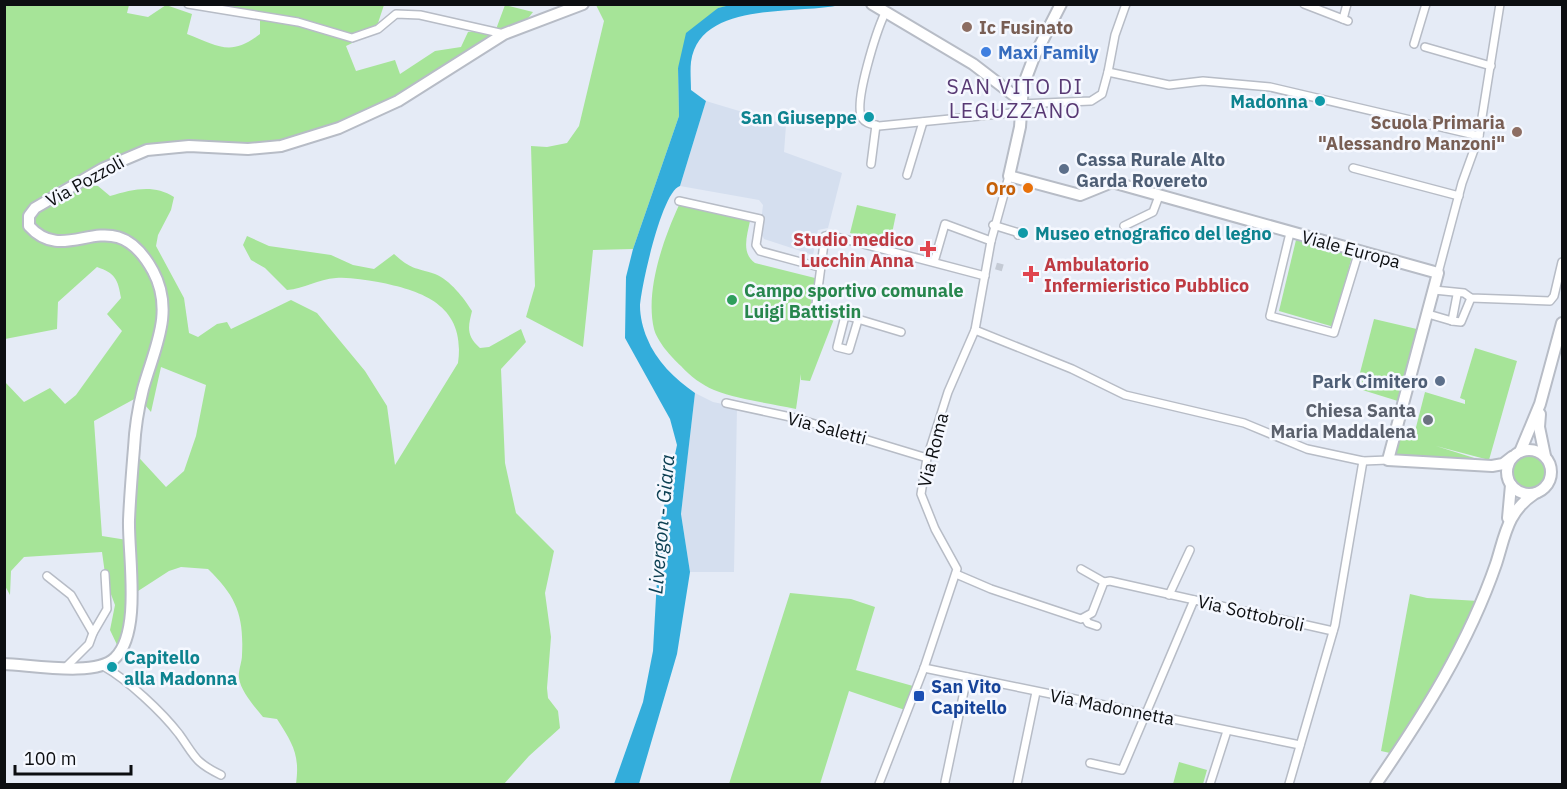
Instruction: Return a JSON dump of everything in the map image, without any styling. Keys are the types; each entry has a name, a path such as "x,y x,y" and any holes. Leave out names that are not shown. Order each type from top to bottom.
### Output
{"main road":[{"path":"504,34 583,4"},
{"name":"Via Roma","path":"1009,176 1020,105 1034,57 1061,4"},
{"path":"879,8 973,64 1020,105"},
{"name":"Via Pozzoli","path":"103,666 116,658 129,630 131,609 129,518 134,448 143,390 161,335 163,301 160,286 145,258 118,236 108,234 56,242 42,238 35,232 30,226 29,216 35,208 102,169 147,150 189,146 248,149 281,146 339,128 398,101 504,34"},
{"name":"Viale Europa","path":"1009,176 1080,195 1112,182 1438,273"},
{"path":"1438,273 1388,460 1497,465 1516,455 1533,450 1563,468"},
{"path":"1507,525 1509,482 1507,472 1540,404 1563,322"},
{"path":"1540,404 1539,427 1546,458 1552,471 1550,482"},
{"path":"1476,465 1509,482 1520,493 1534,494"},
{"path":"1376,784 1430,703 1467,635 1483,601 1507,525 1517,508 1550,482 1563,477"},
{"path":"4,664 85,669 103,666"}],"street":[{"path":"188,4 298,22 352,38 378,29 396,14 420,15 504,34"},
{"path":"879,8 878,28 860,111 862,119 876,125 923,122 1020,105 1091,101 1102,94 1115,36 1126,4"},
{"path":"1304,4 1345,20 1347,4"},
{"path":"1414,44 1426,4"},
{"path":"1438,273 1459,196 1479,136 1500,4"},
{"path":"1425,47 1491,66"},
{"path":"1108,72 1168,85 1203,81 1270,87 1479,136"},
{"path":"907,175 923,122"},
{"path":"871,164 876,125"},
{"path":"1353,168 1459,196"},
{"name":"Via Roma","path":"957,571 935,529 921,494 927,458 948,392 975,330 994,225 1009,176"},
{"path":"1124,226 1153,212 1159,196"},
{"path":"679,201 760,219 756,245 760,251 819,267"},
{"path":"934,262 945,224 991,241"},
{"path":"994,225 1019,233 1018,236"},
{"path":"1290,233 1270,316 1334,333 1359,250"},
{"path":"901,332 821,308 816,304 822,241 829,235 986,276"},
{"path":"1434,291 1464,293 1471,298 1550,301 1554,296 1563,262"},
{"path":"1452,321 1457,294"},
{"path":"1428,314 1461,322 1471,298"},
{"path":"846,316 837,347 849,350 858,320"},
{"path":"975,330 1072,369 1125,395 1245,423 1307,449 1363,461 1388,460"},
{"name":"Via Saletti","path":"726,403 795,418 927,458"},
{"path":"1289,784 1333,631 1363,461"},
{"name":"Via Sottobroli","path":"1169,595 1190,550"},
{"name":"Via Sottobroli","path":"1081,569 1104,582 1110,581 1333,631"},
{"path":"879,784 924,668 957,571 995,591 1085,618 1088,623 1097,626"},
{"path":"66,667 89,644 107,609 105,574"},
{"path":"47,576 70,595 93,633"},
{"path":"1085,618 1092,613 1104,582"},
{"path":"1090,763 1122,770 1194,600"},
{"path":"103,666 151,705 179,735 195,760 221,776"},
{"name":"Via Madonnetta","path":"924,668 1300,745"},
{"path":"945,782 967,677"},
{"path":"1017,784 1036,692"},
{"path":"1210,784 1227,731"}],"shaded area":[{"path":"706,101 786,125 784,152 842,173 828,228 818,230 813,255 764,239 760,231 763,205 759,200 680,186"},
{"path":"695,393 713,402 737,407 734,572 690,572 681,514"}],"green space":[{"path":"4,5 129,5 127,13 148,17 166,5 192,14 187,34 216,45 232,47 250,41 260,34 260,13 224,5 384,5 375,32 346,46 356,71 395,60 400,74 435,51 461,47 468,32 495,32 505,5 533,12 522,26 430,83 295,143 136,151 59,186 38,206 86,185 98,186 110,196 127,191 151,189 174,197 171,210 158,235 156,246 184,298 189,333 198,337 217,324 227,322 231,329 291,300 317,313 365,371 387,406 395,465 458,363 459,344 455,328 448,315 438,304 411,290 368,280 329,279 287,290 265,268 251,260 243,245 247,236 269,246 331,255 353,265 374,269 394,254 409,266 441,277 456,290 472,311 469,331 472,339 480,348 489,347 521,329 526,342 501,369 505,463 516,513 554,551 545,593 551,637 547,688 548,698 558,711 560,728 529,756 504,784 296,784 296,757 287,736 277,719 263,717 242,689 239,675 242,658 240,617 232,598 208,569 181,567 169,571 135,593 119,649 110,630 115,605 106,581 102,552 24,557 11,571 10,595 4,584 5,382 24,402 50,388 65,404 76,395 122,331 107,314 121,298 117,281 112,274 97,267 58,302 57,329 5,339","holes":["161,367 206,385 196,436 184,471 166,487 131,449 127,540 102,536 94,421 138,397 151,412"]},
{"path":"596,5 734,5 718,8 678,68 679,116 633,249 593,250 583,347 526,317 535,286 531,146 547,147 567,143 579,126 604,21"},
{"name":"Campo sportivo comunale Luigi Battistin","path":"679,205 750,221 746,249 755,263 815,278 810,311 834,319 810,381 801,380 801,374 796,409 734,396 710,388 685,370 658,339 652,314 654,282 667,234"},
{"path":"857,205 896,214 890,243 850,233"},
{"path":"1296,240 1352,256 1334,327 1279,311"},
{"path":"1374,319 1421,330 1401,402 1356,388"},
{"path":"1475,348 1517,361 1489,460 1436,446 1487,462 1398,457 1394,449 1398,435 1413,439 1425,392 1465,404 1465,400 1460,398"},
{"path":"1529,456 1541,461 1546,473 1541,485 1529,490 1517,485 1512,473 1517,461"},
{"path":"790,593 851,599 875,607 856,670 913,686 905,710 849,691 820,784 729,784"},
{"path":"1410,594 1427,598 1479,601 1456,650 1390,753 1381,751"},
{"path":"1179,762 1207,770 1203,784 1173,784"}],"water":[{"name":"Livergon - Giara","path":"734,4 840,5 776,11 731,19 712,28 698,42 691,62 691,90 706,101 680,186 673,192 666,204 660,221 648,261 640,306 644,331 655,354 673,376 695,393 681,514 690,572 677,654 639,784 614,784 643,702 653,651 660,525 677,445 670,419 625,338 626,277 633,249 679,116 678,68 686,33 718,8"}],"tunnel":[{"path":"996,266 1003,268"}],"place":[{"name":"Ic Fusinato","path":"967,27"},
{"name":"Maxi Family","path":"986,52"},
{"name":"Madonna","path":"1320,101"},
{"name":"San Giuseppe","path":"869,117"},
{"name":"Scuola Primaria \"Alessandro Manzoni\"","path":"1517,132"},
{"name":"Cassa Rurale Alto Garda Rovereto","path":"1064,169"},
{"name":"Oro","path":"1028,188"},
{"name":"Museo etnografico del legno","path":"1023,233"},
{"name":"Studio medico Lucchin Anna","path":"928,249"},
{"name":"Ambulatorio Infermieristico Pubblico","path":"1031,274"},
{"name":"Campo sportivo comunale Luigi Battistin","path":"732,300"},
{"name":"Park Cimitero","path":"1440,381"},
{"name":"Chiesa Santa Maria Maddalena","path":"1428,420"},
{"name":"Capitello alla Madonna","path":"112,667"},
{"name":"San Vito Capitello","path":"919,696"}],"district":[{"name":"SAN VITO DI LEGUZZANO","path":"1015,98"}]}
